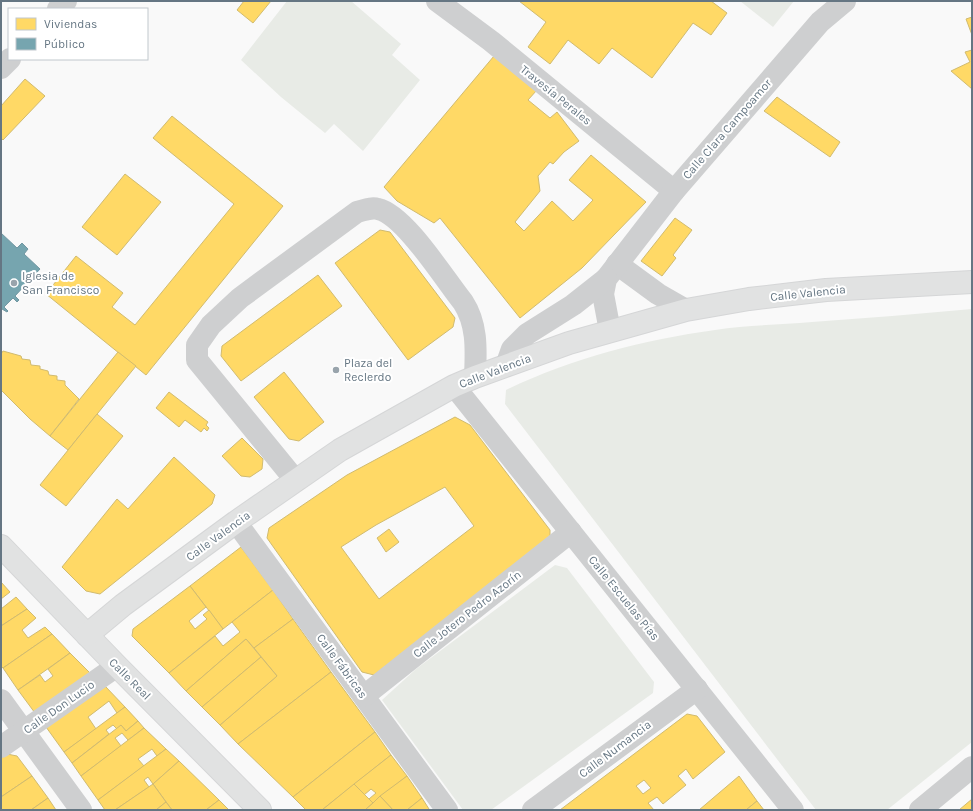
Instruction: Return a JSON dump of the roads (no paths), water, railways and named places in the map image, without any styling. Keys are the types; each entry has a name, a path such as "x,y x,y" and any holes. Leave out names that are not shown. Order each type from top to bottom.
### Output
{"main road":[{"name":"Calle Valencia","path":"87,635 123,606 236,522 340,450 454,386 475,377 568,344 686,310 749,299 826,290 972,282"},
{"name":"Calle Real","path":"1,546 117,666 260,810"}],"street":[{"name":"Travesía Perales","path":"437,1 491,41 674,191"},
{"name":"Calle Clara Campoamor","path":"506,366 512,349 527,334 572,305 611,272 674,191 820,22 845,1"},
{"path":"1,68 9,60"},
{"path":"296,481 197,360 197,345 210,325 240,298 358,212 369,208 379,209 397,218 463,302 469,312 475,336 475,377"},
{"path":"610,331 603,294 611,272 658,294 686,310"},
{"name":"Calle Escuelas Pías","path":"454,386 793,810"},
{"name":"Calle Fábricas","path":"236,522 447,810"},
{"name":"Calle Jotero Pedro Azorín","path":"364,696 571,532"},
{"name":"Calle Don Lucio","path":"1,747 117,666"},
{"name":"Calle Numancia","path":"533,810 697,689"},
{"path":"1,700 81,810"},
{"path":"920,810 972,767"}],"place":[{"name":"Iglesia de San Francisco","path":"14,283"},
{"name":"Plaza del Reclerdo","path":"336,370"}]}
